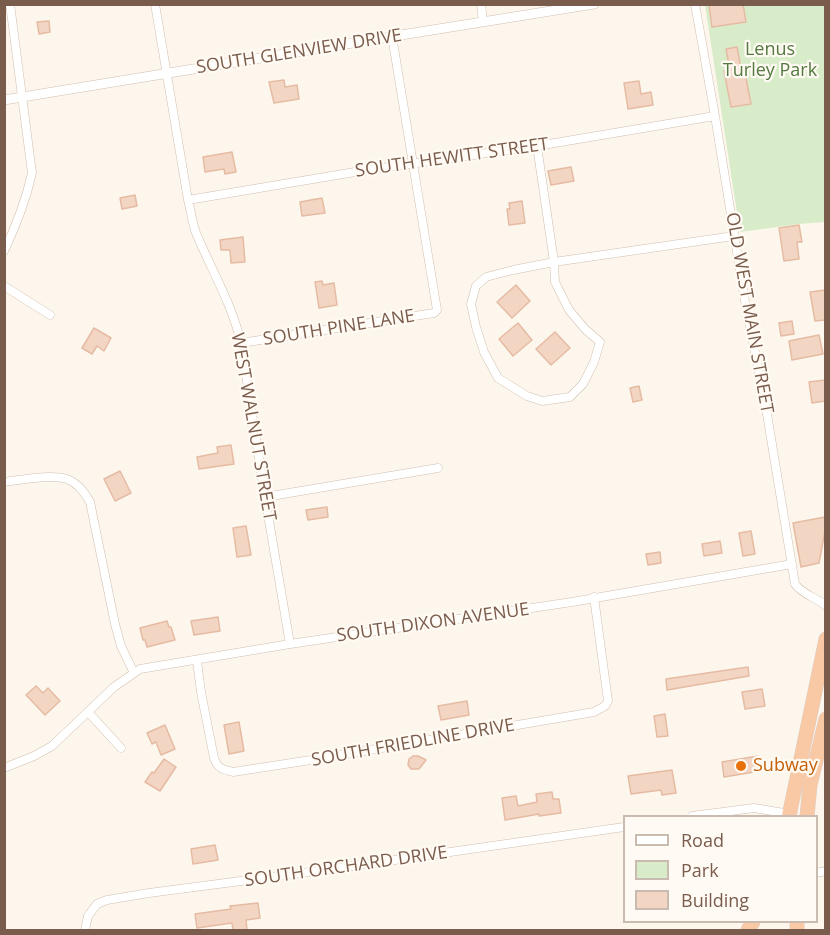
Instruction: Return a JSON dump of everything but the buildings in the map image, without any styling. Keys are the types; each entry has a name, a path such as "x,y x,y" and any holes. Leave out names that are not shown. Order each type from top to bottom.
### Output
{"highway":[{"path":"789,815 825,639"},
{"path":"807,815 810,785 825,719"}],"street":[{"path":"4,251 28,191 32,173 10,4"},
{"name":"WEST WALNUT STREET","path":"155,4 195,230 220,285 241,343 290,644"},
{"path":"481,4 483,22"},
{"name":"SOUTH GLENVIEW DRIVE","path":"4,100 594,4"},
{"name":"OLD WEST MAIN STREET","path":"695,4 795,584 800,591 822,602 825,606"},
{"path":"392,36 414,163"},
{"name":"SOUTH HEWITT STREET","path":"188,200 716,116"},
{"path":"537,146 554,262 555,282 569,310 600,342 594,362 582,384 570,397 542,401 527,396 498,378 484,352 471,304 476,286 486,277 554,262 734,236"},
{"name":"SOUTH PINE LANE","path":"241,343 434,313 436,310 414,163"},
{"path":"4,286 50,315"},
{"path":"265,497 438,468"},
{"path":"4,482 51,477 67,479 87,495 121,646 134,673"},
{"name":"SOUTH DIXON AVENUE","path":"4,768 52,746 114,687 141,669 792,564"},
{"name":"SOUTH FRIEDLINE DRIVE","path":"197,661 201,692 217,766 233,772 311,760 594,712 605,706 608,701 594,597"},
{"path":"88,712 121,748"},
{"path":"700,815 754,808 789,815"},
{"name":"SOUTH ORCHARD DRIVE","path":"85,930 88,916 97,904 107,900 149,892 336,869 623,827"}],"green space":[{"name":"Lenus Turley Park","path":"822,4 825,6 825,222 740,232 705,5"}],"place":[{"name":"Subway","path":"741,766"}]}
